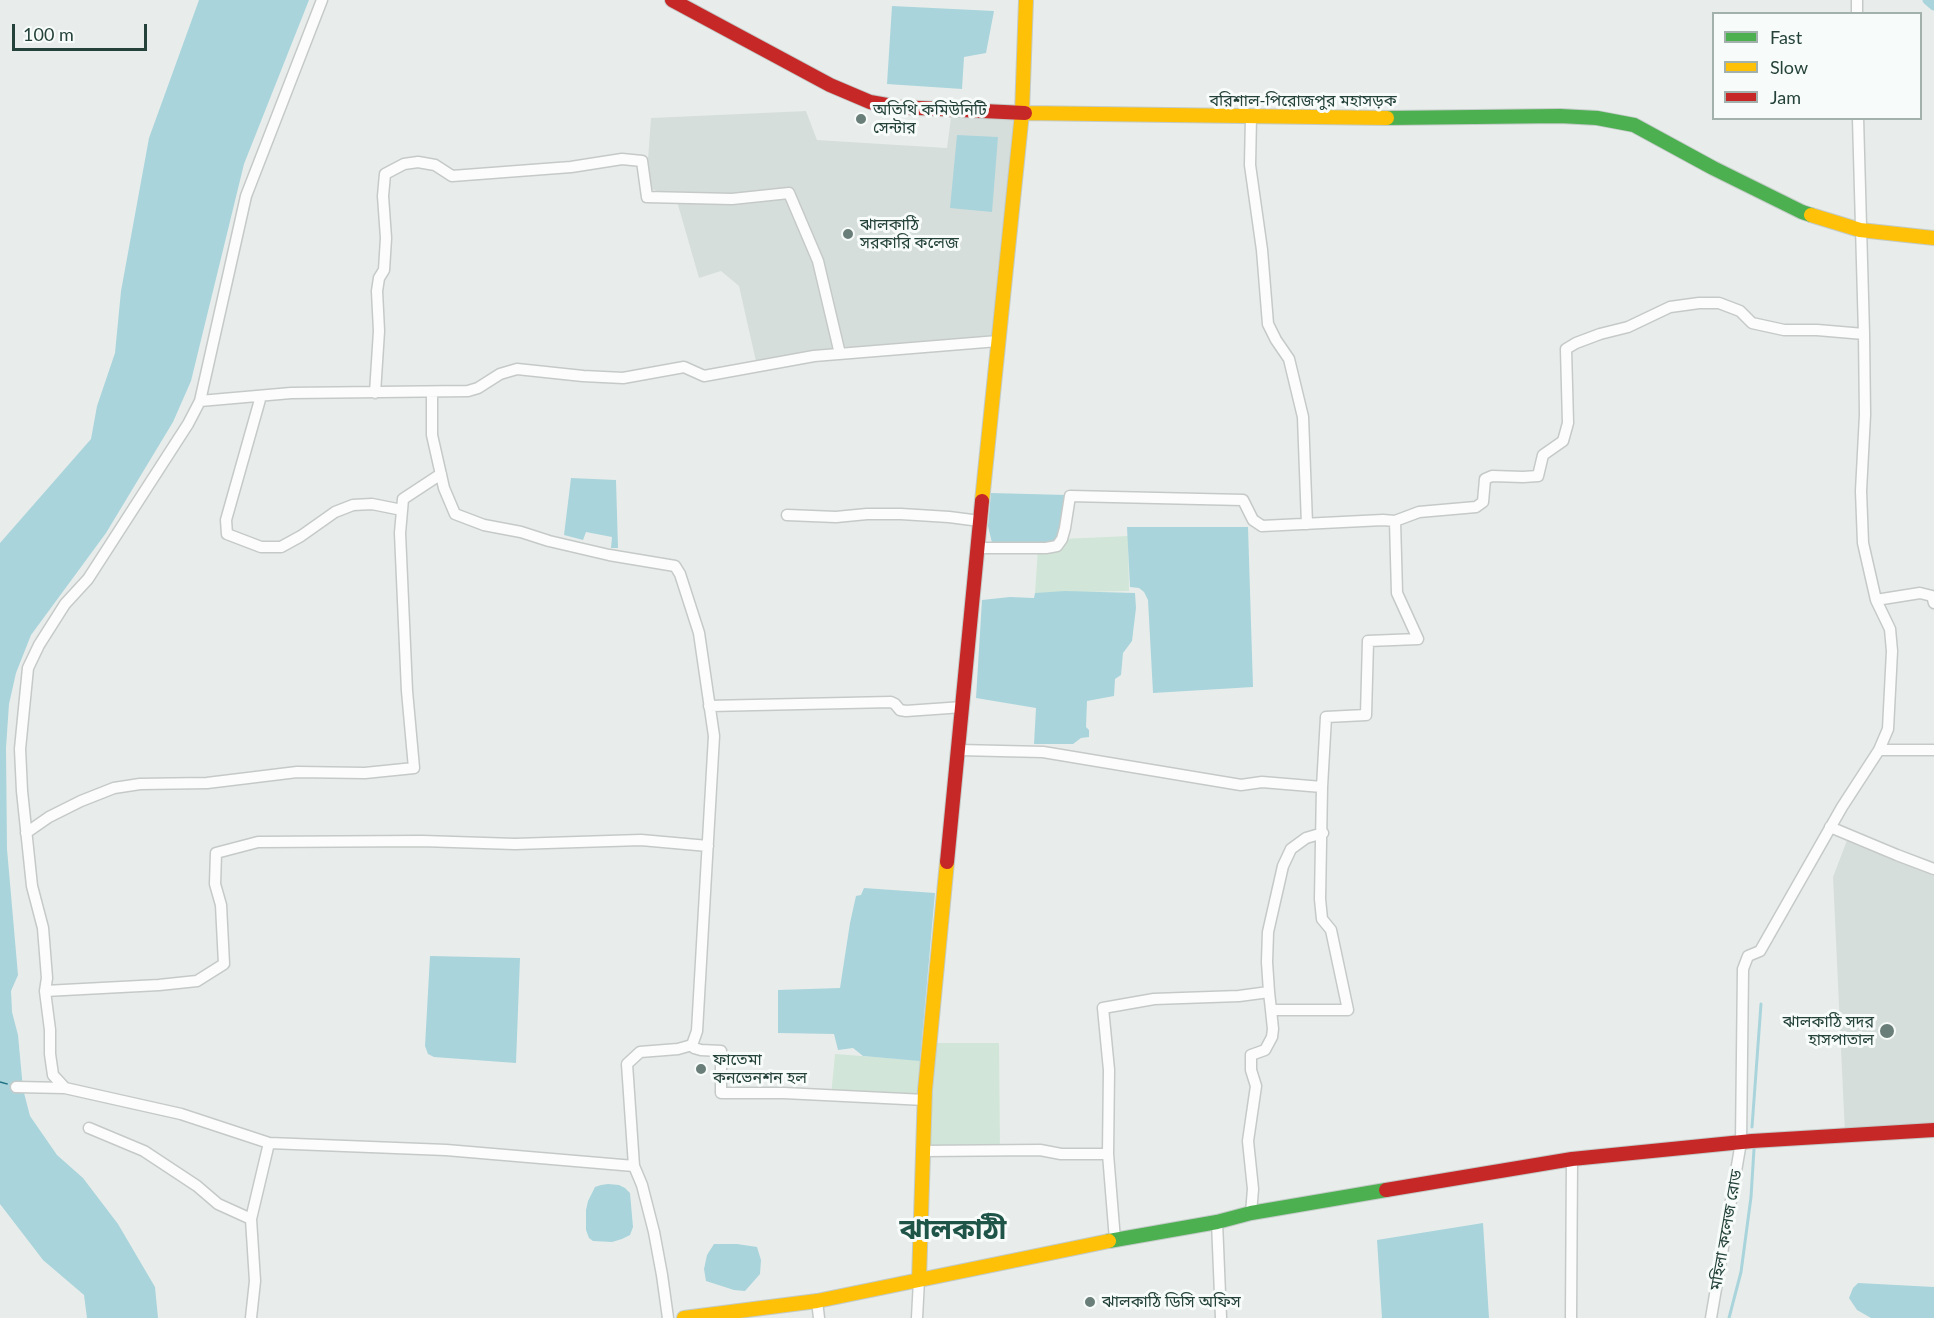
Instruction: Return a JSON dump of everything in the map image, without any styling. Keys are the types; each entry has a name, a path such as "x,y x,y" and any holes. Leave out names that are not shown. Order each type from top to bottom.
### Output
{"main road":[{"name":"বরিশাল-পিরোজপুর মহাসড়ক","path":"672,0 830,86 870,102 898,107 1022,113 1354,119 1560,116 1597,118 1634,124 1713,168 1802,212 1860,230 1934,238"},
{"path":"919,1280 925,1100 980,521 1022,113 1026,0"},
{"path":"684,1318 817,1301 1115,1240 1217,1222 1251,1213 1572,1159 1741,1142 1934,1130"}],"street":[{"path":"66,1088 54,1075 50,1054 43,928 33,886 26,833 20,749 26,681 32,658 65,604 88,579 200,401 246,196 322,0"},
{"path":"1251,117 1250,165 1262,250 1268,324 1289,359 1303,417 1307,524"},
{"name":"মহিলা কলেজ রোড","path":"1711,1318 1741,1142 1743,969 1748,956 1760,951 1830,827 1879,750 1888,729 1892,651 1890,629 1876,600 1863,543 1861,491 1865,415 1858,120"},
{"path":"375,393 379,331 377,291 379,278 384,270 386,237 383,196 385,174 404,164 418,162 435,165 452,176 571,167 622,159 642,161 647,197 732,199 789,193 818,261 840,354"},
{"path":"978,548 1058,546 1065,528 1070,496 1243,500 1253,520 1262,526 1395,521 1419,512 1476,507 1483,502 1485,479 1492,476 1538,476 1544,455 1563,441 1568,423 1566,349 1576,343 1628,327 1670,307 1699,303 1719,303 1740,311 1752,323 1784,330 1864,334"},
{"path":"200,401 291,393 468,391 478,388 500,374 517,369 623,378 684,367 704,376 814,356 998,341"},
{"path":"432,392 432,435 444,488 455,514 484,525 521,532 598,553 675,566 680,574 699,633 714,736 697,1031 692,1045"},
{"path":"261,396 226,520 227,534 261,547 281,547 335,512 353,505 372,504 402,510"},
{"path":"26,833 49,817 114,788 140,784 207,783 297,772 365,773 414,768 403,622 400,533 402,510 404,499 441,474"},
{"path":"787,515 836,517 901,514 980,521"},
{"path":"1271,1010 1348,1010 1331,930 1322,919 1320,899 1326,717 1366,715 1368,641 1418,639 1396,593 1395,521"},
{"path":"1876,600 1920,593 1932,596 1934,603"},
{"path":"709,706 891,702 896,704 900,710 906,711 963,707"},
{"path":"959,750 1043,752 1241,784 1262,782 1322,787"},
{"path":"1879,750 1934,750"},
{"path":"1830,827 1934,869"},
{"path":"1251,1213 1253,1189 1248,1141 1256,1086 1251,1070 1251,1055 1266,1050 1273,1029 1267,962 1268,932 1283,866 1291,849 1306,838 1323,833"},
{"path":"45,991 197,981 225,964 220,905 215,884 216,853 258,842 398,841 515,844 641,840 708,846"},
{"path":"1115,1240 1108,1154 1109,1070 1103,1008 1154,999 1239,996 1269,992"},
{"path":"692,1045 701,1050 721,1051 721,1093 784,1093 925,1100"},
{"path":"668,1318 654,1232 642,1185 634,1167 627,1064 640,1052 678,1049 692,1045"},
{"path":"16,1087 66,1088 182,1114 269,1143 447,1150 634,1167"},
{"path":"89,1128 144,1151 197,1186 218,1204 251,1219"},
{"path":"250,1318 255,1281 251,1219 269,1143"},
{"path":"922,1150 1040,1150 1061,1154 1108,1154"},
{"path":"1571,1318 1572,1159"},
{"path":"1217,1222 1221,1318"},
{"path":"917,1318 919,1280"},
{"path":"817,1301 819,1318"}],"shaded area":[{"name":"ঝালকাঠি সরকারি কলেজ","path":"952,110 1022,113 998,341 757,366 739,286 721,271 699,278 676,198 646,187 651,118 806,111 817,140 947,148"},
{"name":"ঝালকাঠি সদর হাসপাতাল","path":"1849,835 1934,869 1934,1130 1845,1135 1833,877"}],"green space":[{"path":"1128,536 1129,591 1035,593 1038,548 1062,539"},
{"path":"930,1043 999,1043 1000,1150 922,1151 926,1100 831,1096 835,1054 928,1061"}],"water":[{"path":"199,0 309,0 244,164 191,381 173,422 106,533 31,635 16,673 9,704 6,748 7,849 18,975 11,991 23,1089 30,1116 57,1155 83,1178 118,1224 155,1287 158,1318 87,1318 84,1295 43,1260 0,1204 0,543 91,439 97,406 115,353 121,291 149,138"},
{"path":"892,6 994,11 986,53 964,57 962,89 887,84"},
{"path":"957,135 998,137 992,212 950,208"},
{"path":"571,478 616,480 618,548 611,548 612,537 586,532 583,540 564,535"},
{"path":"991,493 1066,495 1057,539 1050,542 992,543 988,526"},
{"path":"1127,527 1248,527 1253,687 1153,693 1148,600 1139,588 1130,587"},
{"path":"1065,591 1135,593 1136,608 1132,641 1123,653 1121,675 1115,679 1114,696 1087,701 1086,727 1089,730 1089,737 1081,738 1073,744 1034,744 1036,708 976,698 982,600 1010,597 1034,598 1035,593"},
{"path":"864,888 935,893 920,1061 863,1056 853,1048 838,1050 834,1034 778,1033 778,990 840,988 856,896 861,895"},
{"path":"430,956 520,958 516,1063 434,1057 428,1054 425,1046"},
{"path":"608,1184 619,1185 630,1193 633,1227 630,1235 622,1239 612,1242 593,1241 586,1230 588,1201 595,1187"},
{"path":"1483,1223 1489,1318 1382,1318 1377,1240"},
{"path":"714,1244 757,1247 761,1260 760,1274 745,1291 706,1281 704,1269 707,1255"},
{"path":"1858,1283 1934,1287 1934,1318 1871,1318 1857,1310 1849,1298"}],"waterway":[{"path":"1927,0 1934,6"},
{"path":"1752,1127 1761,1004"},
{"path":"1729,1318 1741,1272 1751,1197 1754,1149"}],"ferry route":[{"path":"0,1082 11,1085"}],"traffic: fast":[{"path":"1387,118 1560,116 1597,118 1634,125 1713,168 1811,215"},
{"path":"1109,1241 1217,1222 1251,1213 1386,1190"}],"traffic: slow":[{"path":"982,501 1022,113 1026,0"},
{"path":"1025,113 1387,118"},
{"path":"1811,215 1860,230 1934,238"},
{"path":"919,1280 925,1090 947,862"},
{"path":"684,1318 817,1301 1109,1241"}],"traffic: jam":[{"path":"672,0 830,85 870,102 898,107 1025,113"},
{"path":"947,862 982,501"},
{"path":"1386,1190 1572,1159 1752,1141 1934,1130"}],"place":[{"name":"অতিথি কমিউনিটি সেন্টার","path":"861,119"},
{"name":"ঝালকাঠি সরকারি কলেজ","path":"848,234"},
{"name":"ঝালকাঠি সদর হাসপাতাল","path":"1887,1031"},
{"name":"ফাতেমা কনভেনশন হল","path":"701,1069"},
{"name":"ঝালকাঠি ডিসি অফিস","path":"1090,1302"}],"district":[{"name":"ঝালকাঠী","path":"953,1230"}]}
